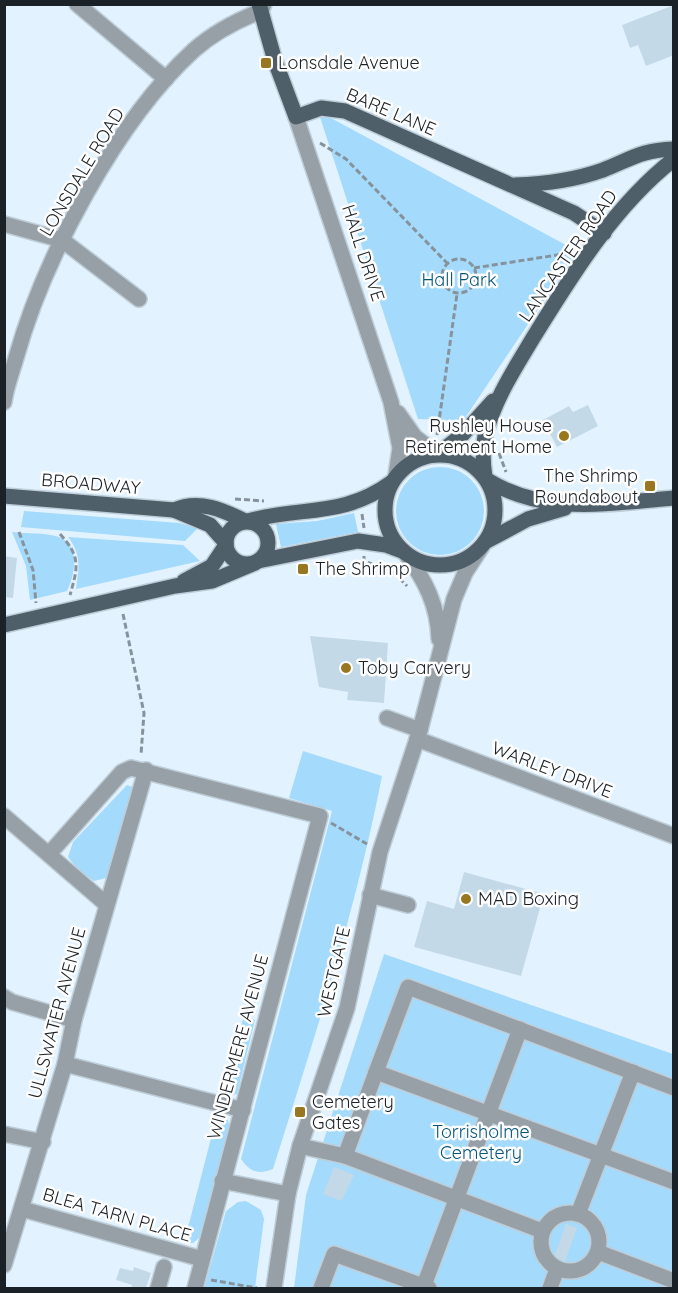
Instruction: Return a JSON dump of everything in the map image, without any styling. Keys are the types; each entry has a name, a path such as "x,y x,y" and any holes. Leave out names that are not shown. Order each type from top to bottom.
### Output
{"main road":[{"path":"261,6 275,61 297,117"},
{"name":"BARE LANE","path":"297,117 321,108 333,108 574,213 604,233"},
{"name":"BARE LANE","path":"512,185 559,181 602,170 650,150 674,149"},
{"name":"LANCASTER ROAD","path":"438,454 475,423 505,385 560,294 604,233 648,181 674,159"},
{"name":"LANCASTER ROAD","path":"486,479 483,461 485,436 505,385"},
{"path":"175,586 212,566 226,544 230,529 247,521 271,515 327,510 357,502 394,478 410,463 438,454 464,459 486,479 527,499 574,506"},
{"path":"394,478 385,502 386,524 393,539 404,552"},
{"path":"484,544 496,513 495,498 486,479"},
{"name":"BROADWAY","path":"4,496 174,510 210,525 226,544"},
{"path":"226,544 234,560 243,564 358,541 386,545 404,552 417,561 434,565 451,564 467,558 484,544 528,519 574,506 674,498"},
{"name":"BROADWAY","path":"174,510 185,505 209,507 220,509 247,521"},
{"path":"4,625 175,586 221,579 256,562 268,547 267,537 259,525 247,521"}],"street":[{"path":"77,4 166,79"},
{"name":"LONSDALE ROAD","path":"4,402 28,317 62,240 121,140 166,79 204,43 261,6"},
{"name":"HALL DRIVE","path":"297,117 391,402 400,448 394,478"},
{"path":"4,224 62,240 139,299"},
{"name":"HALL DRIVE","path":"391,402 415,437 438,454"},
{"name":"WESTGATE","path":"274,1288 288,1194 300,1146 347,1008 380,852 419,735 438,666 449,612 459,584 484,544"},
{"name":"WESTGATE","path":"404,552 421,574 432,597 438,629 438,666"},
{"name":"WARLEY DRIVE","path":"387,718 419,735 674,836"},
{"path":"49,854 122,772 142,769 320,816"},
{"name":"ULLSWATER AVENUE","path":"4,1265 65,1064 74,1020 142,769"},
{"path":"4,816 106,904"},
{"name":"WINDERMERE AVENUE","path":"200,1283 202,1258 320,816"},
{"path":"370,896 408,905"},
{"path":"345,1156 408,987 674,1088"},
{"path":"4,997 12,1002 74,1020"},
{"path":"321,1288 334,1254 425,1288 520,1029"},
{"path":"65,1064 243,1110"},
{"path":"376,1072 674,1182"},
{"path":"578,1214 633,1072"},
{"path":"4,1134 43,1142"},
{"path":"300,1146 345,1156 542,1231"},
{"path":"222,1181 288,1194"},
{"name":"BLEA TARN PLACE","path":"22,1209 202,1258"},
{"path":"567,1212 578,1214 593,1223 599,1236 598,1252 588,1265 573,1272 557,1269 546,1260 540,1245 542,1231 553,1217 567,1212"},
{"path":"598,1252 674,1281"},
{"path":"158,1288 164,1267"},
{"path":"550,1288 557,1269"}],"path":[{"path":"302,132 346,159 447,263"},
{"path":"474,268 592,250"},
{"path":"461,259 468,261 474,268 476,278 472,287 458,294 450,291 442,283 441,275 447,263 461,259"},
{"path":"437,437 458,294"},
{"path":"427,436 443,436"},
{"path":"497,448 504,469 509,475"},
{"path":"232,498 271,501"},
{"path":"361,512 365,532"},
{"path":"20,532 33,570 36,603"},
{"path":"60,534 73,548 77,562 70,595"},
{"path":"364,557 364,561 392,571 413,594"},
{"path":"119,598 144,713 142,769"},
{"path":"320,816 380,852"},
{"path":"200,1283 257,1288"}],"green space":[{"name":"Hall Park","path":"318,111 577,251 463,421 418,419"},
{"path":"440,467 457,471 471,480 480,494 484,511 480,528 471,542 457,551 440,555 423,551 409,542 400,528 396,511 400,494 409,480 423,471"},
{"path":"24,511 179,523 198,528 185,541 21,527"},
{"path":"354,513 358,532 281,547 276,524 317,521"},
{"path":"12,532 48,534 66,541 71,547 74,561 74,569 67,591 30,600 26,566"},
{"path":"68,537 183,545 200,561 76,589 77,556"},
{"path":"303,751 382,776 360,876 304,1072 273,1169 259,1172 248,1167 241,1159 332,811 289,798"},
{"path":"127,785 133,787 106,878 94,881 80,872 68,857 73,842"},
{"name":"Torrisholme Cemetery","path":"384,954 673,1054 673,1288 294,1288 306,1195"},
{"path":"244,1015 255,1020 237,1094 223,1097"},
{"path":"217,1115 228,1120 230,1128 199,1238 193,1243 184,1243"},
{"path":"246,1201 261,1210 264,1219 255,1288 204,1288 226,1211 238,1202"}],"building":[{"path":"674,5 674,55 646,66 638,45 630,48 622,25"},
{"name":"Rushley House Retirement Home","path":"588,405 598,426 557,447 543,420 569,406 573,412"},
{"path":"4,556 17,558 13,598 4,597"},
{"name":"Toby Carvery","path":"310,636 388,643 384,703 347,700 348,692 319,687"},
{"path":"464,872 544,894 521,976 414,947 427,901 454,909"},
{"path":"334,1167 354,1175 341,1201 323,1194"},
{"path":"566,1224 577,1228 565,1261 554,1257"},
{"path":"134,1267 151,1273 146,1288 131,1288 132,1285 116,1280 120,1268 133,1271"}],"place":[{"name":"Lonsdale Avenue","path":"266,63"},
{"name":"Rushley House Retirement Home","path":"564,436"},
{"name":"The Shrimp Roundabout","path":"650,486"},
{"name":"The Shrimp","path":"303,569"},
{"name":"Toby Carvery","path":"346,668"},
{"name":"MAD Boxing","path":"466,899"},
{"name":"Cemetery Gates","path":"300,1112"}]}
